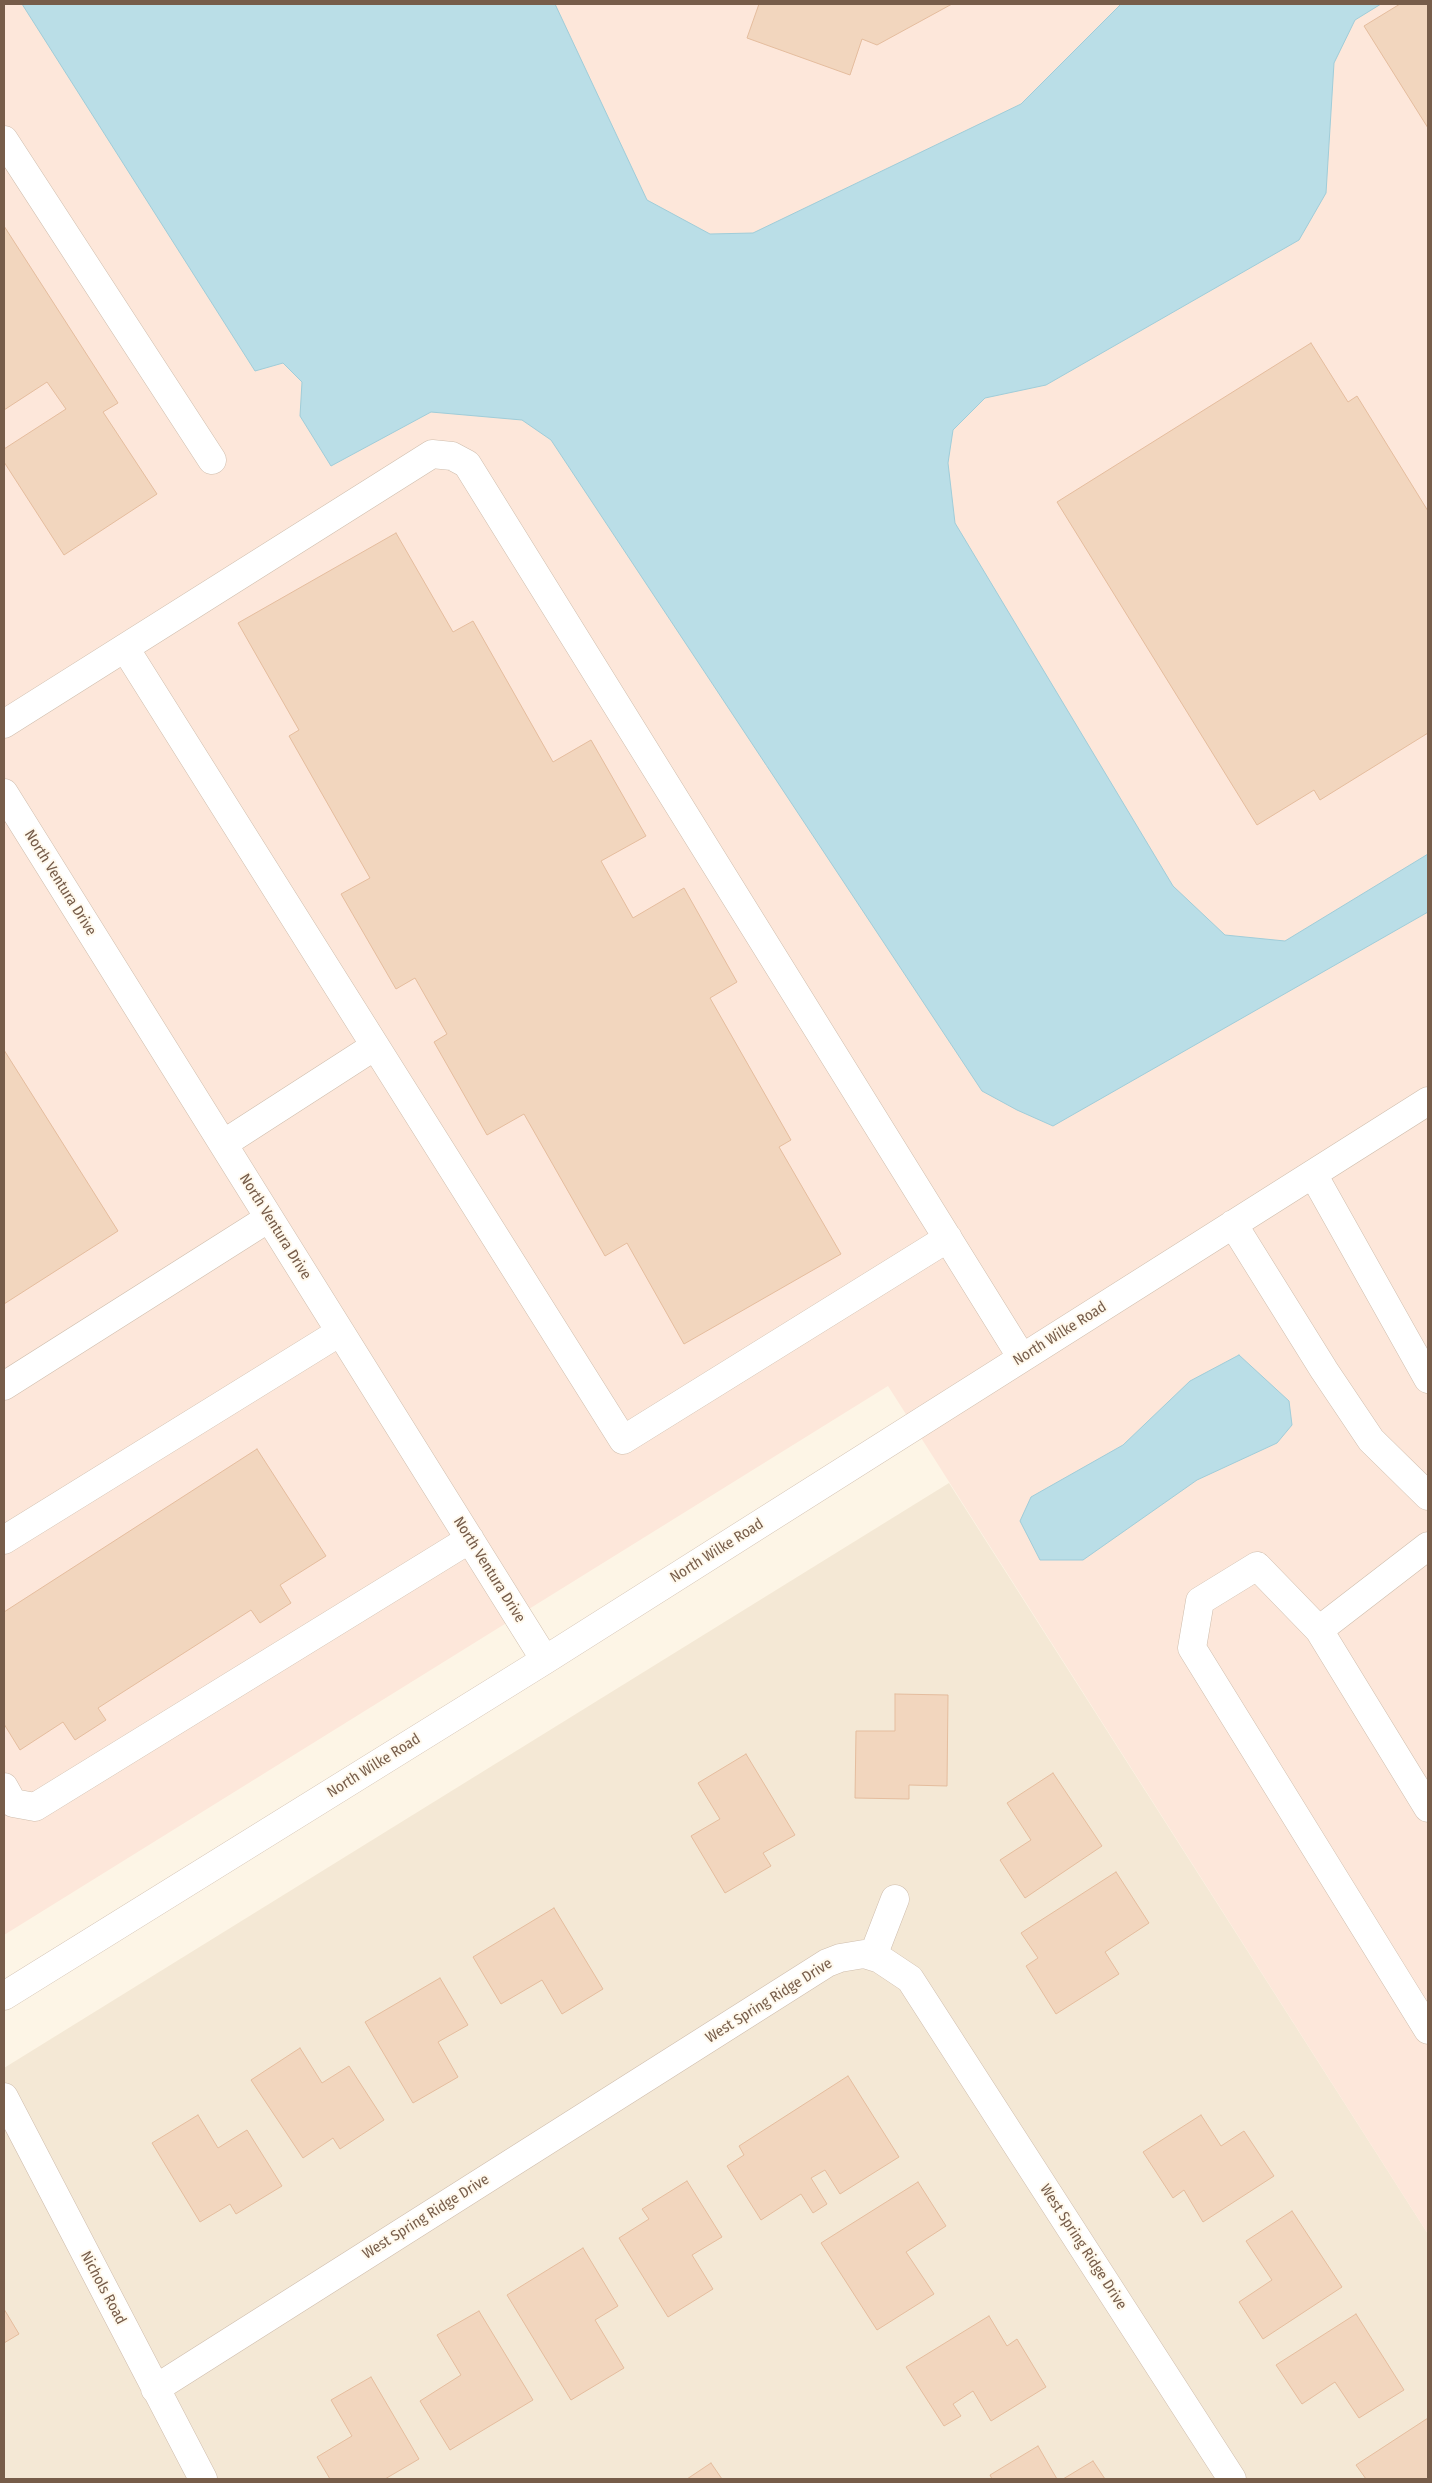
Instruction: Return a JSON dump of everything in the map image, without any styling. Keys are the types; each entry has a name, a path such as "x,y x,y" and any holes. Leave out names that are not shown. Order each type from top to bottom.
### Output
{"street":[{"path":"4,140 212,460"},
{"path":"4,724 432,454 452,456 467,464 1022,1358"},
{"path":"125,648 623,1440 948,1238"},
{"name":"North Ventura Drive","path":"4,793 545,1660"},
{"path":"223,1144 375,1046"},
{"name":"North Wilke Road","path":"4,1996 545,1660 1428,1101"},
{"path":"1312,1174 1428,1379"},
{"path":"4,1386 269,1218"},
{"path":"1233,1224 1370,1440 1428,1496"},
{"path":"4,1540 340,1332"},
{"path":"4,1787 13,1803 35,1807 470,1539"},
{"path":"1319,1630 1428,1546"},
{"path":"1428,1808 1319,1630 1257,1566 1200,1600 1192,1648 1428,2030"},
{"path":"873,1956 895,1899"},
{"name":"West Spring Ridge Drive","path":"155,2388 826,1963 850,1955 873,1956 910,1979 924,1999 1232,2479"},
{"name":"Nichols Road","path":"4,2097 203,2479"}],"shaded area":[{"path":"4,4 1428,4 1428,2234 888,1386 4,1935"},
{"path":"949,1483 1428,2234 1428,2479 4,2479 4,2068"}],"water":[{"path":"22,4 555,4 647,200 710,234 753,233 1021,104 1121,4 1381,4 1355,20 1334,63 1326,193 1299,240 1046,385 985,398 953,430 948,463 955,523 1173,886 1225,935 1285,941 1428,854 1428,912 1053,1126 1017,1110 982,1091 551,440 522,420 431,412 331,466 300,416 302,382 283,363 255,371"},
{"path":"1239,1355 1289,1401 1292,1425 1277,1443 1197,1480 1083,1560 1040,1560 1020,1521 1031,1497 1123,1445 1190,1381"}],"building":[{"path":"759,4 952,4 877,45 862,39 850,75 747,38"},
{"path":"1400,4 1428,4 1428,128 1364,26"},
{"path":"4,226 118,403 103,412 157,494 64,555 4,462 4,449 66,409 47,382 4,410"},
{"path":"1311,343 1348,402 1357,396 1428,511 1428,733 1320,800 1314,790 1257,825 1057,502"},
{"path":"396,533 453,632 473,621 553,762 591,740 646,836 601,861 633,918 684,888 737,982 710,998 791,1140 779,1147 841,1254 684,1344 627,1243 605,1256 524,1114 487,1135 434,1042 447,1034 415,978 396,989 341,894 370,878 289,736 299,730 238,623"},
{"path":"4,1050 118,1231 4,1304"},
{"path":"257,1449 326,1556 280,1585 291,1603 260,1623 251,1610 98,1708 106,1720 75,1740 63,1722 20,1750 4,1724 4,1612"},
{"path":"895,1694 948,1695 947,1786 909,1785 909,1799 855,1798 856,1731 895,1731"},
{"path":"746,1754 795,1835 763,1853 771,1866 725,1893 691,1836 720,1819 698,1783"},
{"path":"1053,1773 1102,1846 1025,1898 1000,1860 1031,1840 1007,1803"},
{"path":"1116,1872 1149,1923 1105,1952 1119,1974 1056,2014 1026,1966 1038,1958 1021,1933"},
{"path":"554,1908 603,1989 562,2014 542,1980 501,2004 473,1957"},
{"path":"440,1978 468,2025 438,2042 458,2077 413,2103 365,2022"},
{"path":"300,2048 322,2083 349,2066 384,2120 340,2149 333,2138 303,2158 251,2080"},
{"path":"848,2076 899,2157 840,2194 825,2170 811,2178 827,2204 813,2213 801,2194 761,2220 727,2166 744,2155 739,2146"},
{"path":"198,2115 218,2148 247,2130 282,2186 236,2214 230,2204 200,2222 152,2143"},
{"path":"1201,2115 1221,2146 1244,2131 1274,2176 1203,2222 1184,2190 1173,2198 1143,2152"},
{"path":"687,2181 722,2237 692,2255 713,2289 668,2317 619,2238 649,2219 642,2209"},
{"path":"918,2182 946,2226 906,2252 934,2294 877,2330 821,2243"},
{"path":"1292,2211 1342,2287 1263,2339 1239,2302 1272,2280 1246,2241"},
{"path":"583,2248 618,2306 595,2320 624,2368 571,2400 507,2295"},
{"path":"4,2309 19,2334 4,2343"},
{"path":"479,2311 533,2400 450,2450 420,2401 461,2375 437,2335"},
{"path":"1356,2314 1404,2390 1359,2418 1335,2382 1302,2404 1276,2365"},
{"path":"989,2316 1007,2346 1017,2339 1046,2387 991,2421 973,2391 953,2404 961,2416 944,2426 906,2367"},
{"path":"371,2377 419,2459 385,2479 330,2479 317,2457 352,2436 331,2400"},
{"path":"1428,2418 1428,2479 1366,2479 1356,2465"},
{"path":"1038,2446 1057,2479 992,2479 990,2475"},
{"path":"1093,2461 1105,2479 1063,2479"},
{"path":"711,2463 722,2479 687,2479"}]}
